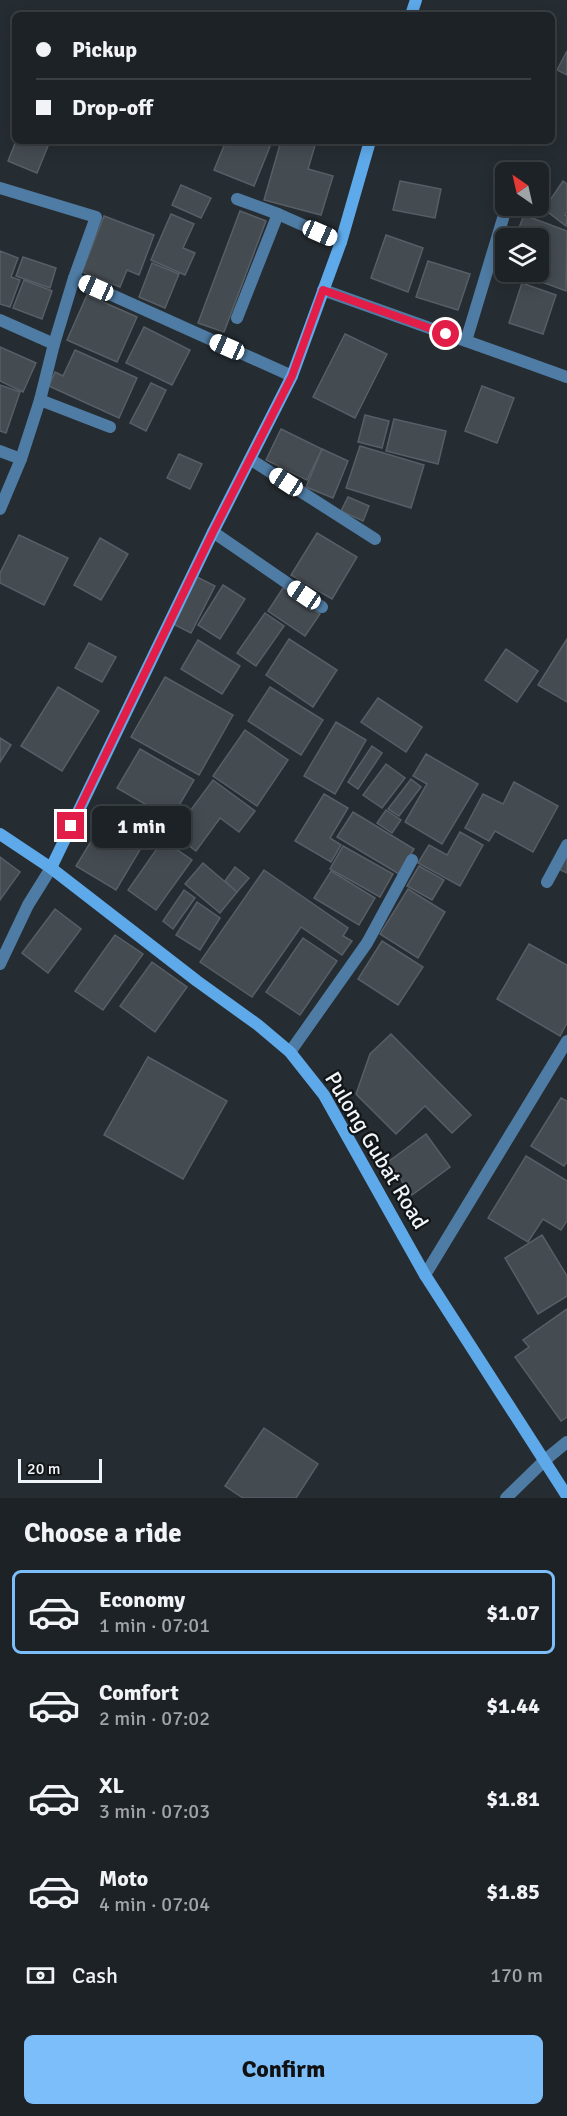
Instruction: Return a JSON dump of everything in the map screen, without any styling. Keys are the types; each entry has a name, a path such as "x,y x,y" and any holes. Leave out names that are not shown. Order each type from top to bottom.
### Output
{"main road":[{"path":"51,868 213,532 292,376 341,242 369,144"},
{"name":"Pulong Gubat Road","path":"0,834 51,868 197,981 258,1024 290,1052 324,1095 425,1275 567,1496"}],"street":[{"path":"0,188 96,217 74,278 21,459 0,509"},
{"path":"237,199 278,214 341,242"},
{"path":"237,318 278,214"},
{"path":"466,341 504,216"},
{"path":"74,278 292,376"},
{"path":"323,290 567,377"},
{"path":"0,320 54,344"},
{"path":"40,400 110,427"},
{"path":"0,451 21,459"},
{"path":"250,459 375,539"},
{"path":"213,532 322,607"},
{"path":"548,882 567,845"},
{"path":"290,1052 367,943 412,860"},
{"path":"0,964 28,905 51,868"},
{"path":"425,1275 567,1041"},
{"path":"506,1498 567,1442"}],"building":[{"path":"567,51 567,75 557,70"},
{"path":"15,144 49,144 37,173 8,161"},
{"path":"225,144 271,144 254,186 214,170"},
{"path":"280,144 315,144 308,169 333,176 321,215 264,200"},
{"path":"400,181 441,189 435,218 393,210"},
{"path":"563,181 567,184 566,226 549,213 549,202"},
{"path":"181,185 211,198 201,218 172,205"},
{"path":"240,211 266,221 224,332 198,323"},
{"path":"171,214 194,224 183,248 195,253 185,275 151,260"},
{"path":"104,216 154,235 139,275 127,270 120,287 82,272"},
{"path":"524,216 527,216 567,231 566,291 542,282 549,282 549,228 519,228"},
{"path":"386,235 423,248 408,292 371,278"},
{"path":"0,251 18,258 11,277 20,280 10,307 0,304"},
{"path":"23,257 56,268 50,288 16,276"},
{"path":"428,261 470,274 458,310 416,297"},
{"path":"152,263 179,274 165,308 139,297"},
{"path":"24,280 52,291 42,319 13,308"},
{"path":"522,283 556,295 543,334 509,323"},
{"path":"87,295 137,317 117,362 67,340"},
{"path":"144,327 190,350 172,385 126,363"},
{"path":"345,334 387,354 355,418 313,397"},
{"path":"0,347 36,363 23,392 0,381"},
{"path":"75,350 137,378 119,418 49,386 55,372 63,376"},
{"path":"151,383 166,390 146,431 130,423"},
{"path":"0,385 20,392 6,433 0,431"},
{"path":"482,386 514,398 497,443 465,431"},
{"path":"365,415 389,421 382,448 358,442"},
{"path":"394,419 446,431 438,464 386,451"},
{"path":"281,429 322,449 307,480 266,460"},
{"path":"360,446 424,465 411,508 346,488"},
{"path":"322,449 348,461 333,498 306,487"},
{"path":"179,454 202,464 190,489 167,478"},
{"path":"348,497 369,506 363,521 341,511"},
{"path":"317,533 357,557 332,599 291,575"},
{"path":"19,535 68,558 44,605 0,583 0,573"},
{"path":"100,538 128,554 101,600 74,585"},
{"path":"197,577 215,586 191,633 173,624"},
{"path":"223,585 245,599 220,639 198,625"},
{"path":"283,588 320,614 305,636 268,611"},
{"path":"265,613 284,626 256,666 237,653"},
{"path":"289,639 337,670 313,707 266,675"},
{"path":"567,639 567,702 538,685"},
{"path":"198,640 240,666 222,694 181,669"},
{"path":"89,643 116,657 102,682 75,668"},
{"path":"506,649 538,671 517,702 485,680"},
{"path":"165,677 233,715 199,775 131,737"},
{"path":"58,687 99,711 62,771 21,746"},
{"path":"270,687 323,720 301,755 248,721"},
{"path":"378,698 422,727 406,752 361,722"},
{"path":"336,722 366,740 335,794 304,776"},
{"path":"245,730 288,760 257,806 213,776"},
{"path":"0,738 11,745 0,762"},
{"path":"372,746 382,753 358,789 348,782"},
{"path":"140,749 194,780 171,819 117,788"},
{"path":"426,754 478,784 442,844 405,822 427,784 413,776"},
{"path":"386,764 405,778 382,808 363,795"},
{"path":"411,779 421,787 399,816 388,809"},
{"path":"213,780 255,811 239,832 220,818 196,851 173,834"},
{"path":"514,782 558,806 533,852 495,831 489,841 465,828 483,794 503,804"},
{"path":"324,794 348,808 330,838 341,845 331,862 295,841"},
{"path":"386,810 401,820 392,833 377,823"},
{"path":"353,812 414,849 399,874 337,837"},
{"path":"101,825 141,848 116,890 76,866"},
{"path":"460,832 483,845 460,886 418,863 429,845 447,855"},
{"path":"163,840 192,860 156,910 128,890"},
{"path":"343,846 393,874 380,897 330,869"},
{"path":"567,846 567,873 556,868"},
{"path":"0,857 20,872 0,900"},
{"path":"203,863 237,892 220,913 185,884"},
{"path":"419,866 444,880 432,900 407,886"},
{"path":"235,867 249,878 237,892 225,881"},
{"path":"264,870 348,928 343,936 352,941 342,955 301,927 252,997 200,962"},
{"path":"331,871 375,898 359,925 314,898"},
{"path":"408,889 445,912 418,958 380,934"},
{"path":"184,890 195,898 173,929 163,921"},
{"path":"197,902 220,918 200,950 176,935"},
{"path":"55,909 81,929 48,973 22,953"},
{"path":"115,935 143,954 103,1010 75,991"},
{"path":"303,938 337,961 300,1015 266,992"},
{"path":"382,941 423,967 398,1005 358,979"},
{"path":"529,944 567,965 567,1023 560,1036 497,999"},
{"path":"152,962 187,987 155,1032 120,1006"},
{"path":"391,1034 471,1115 452,1133 425,1106 396,1134 356,1094 370,1054"},
{"path":"148,1057 227,1101 183,1179 104,1135"},
{"path":"561,1098 567,1101 567,1162 564,1166 531,1146"},
{"path":"426,1134 450,1167 412,1195 388,1162"},
{"path":"526,1156 567,1181 567,1221 561,1230 543,1219 528,1242 488,1218"},
{"path":"542,1235 567,1276 567,1296 538,1314 505,1258"},
{"path":"567,1309 567,1417 561,1421 515,1357 529,1347 523,1340"},
{"path":"264,1428 318,1464 296,1498 243,1498 225,1486"}],"route":[{"path":"71,826 213,532 292,376 323,290 446,334"}]}
